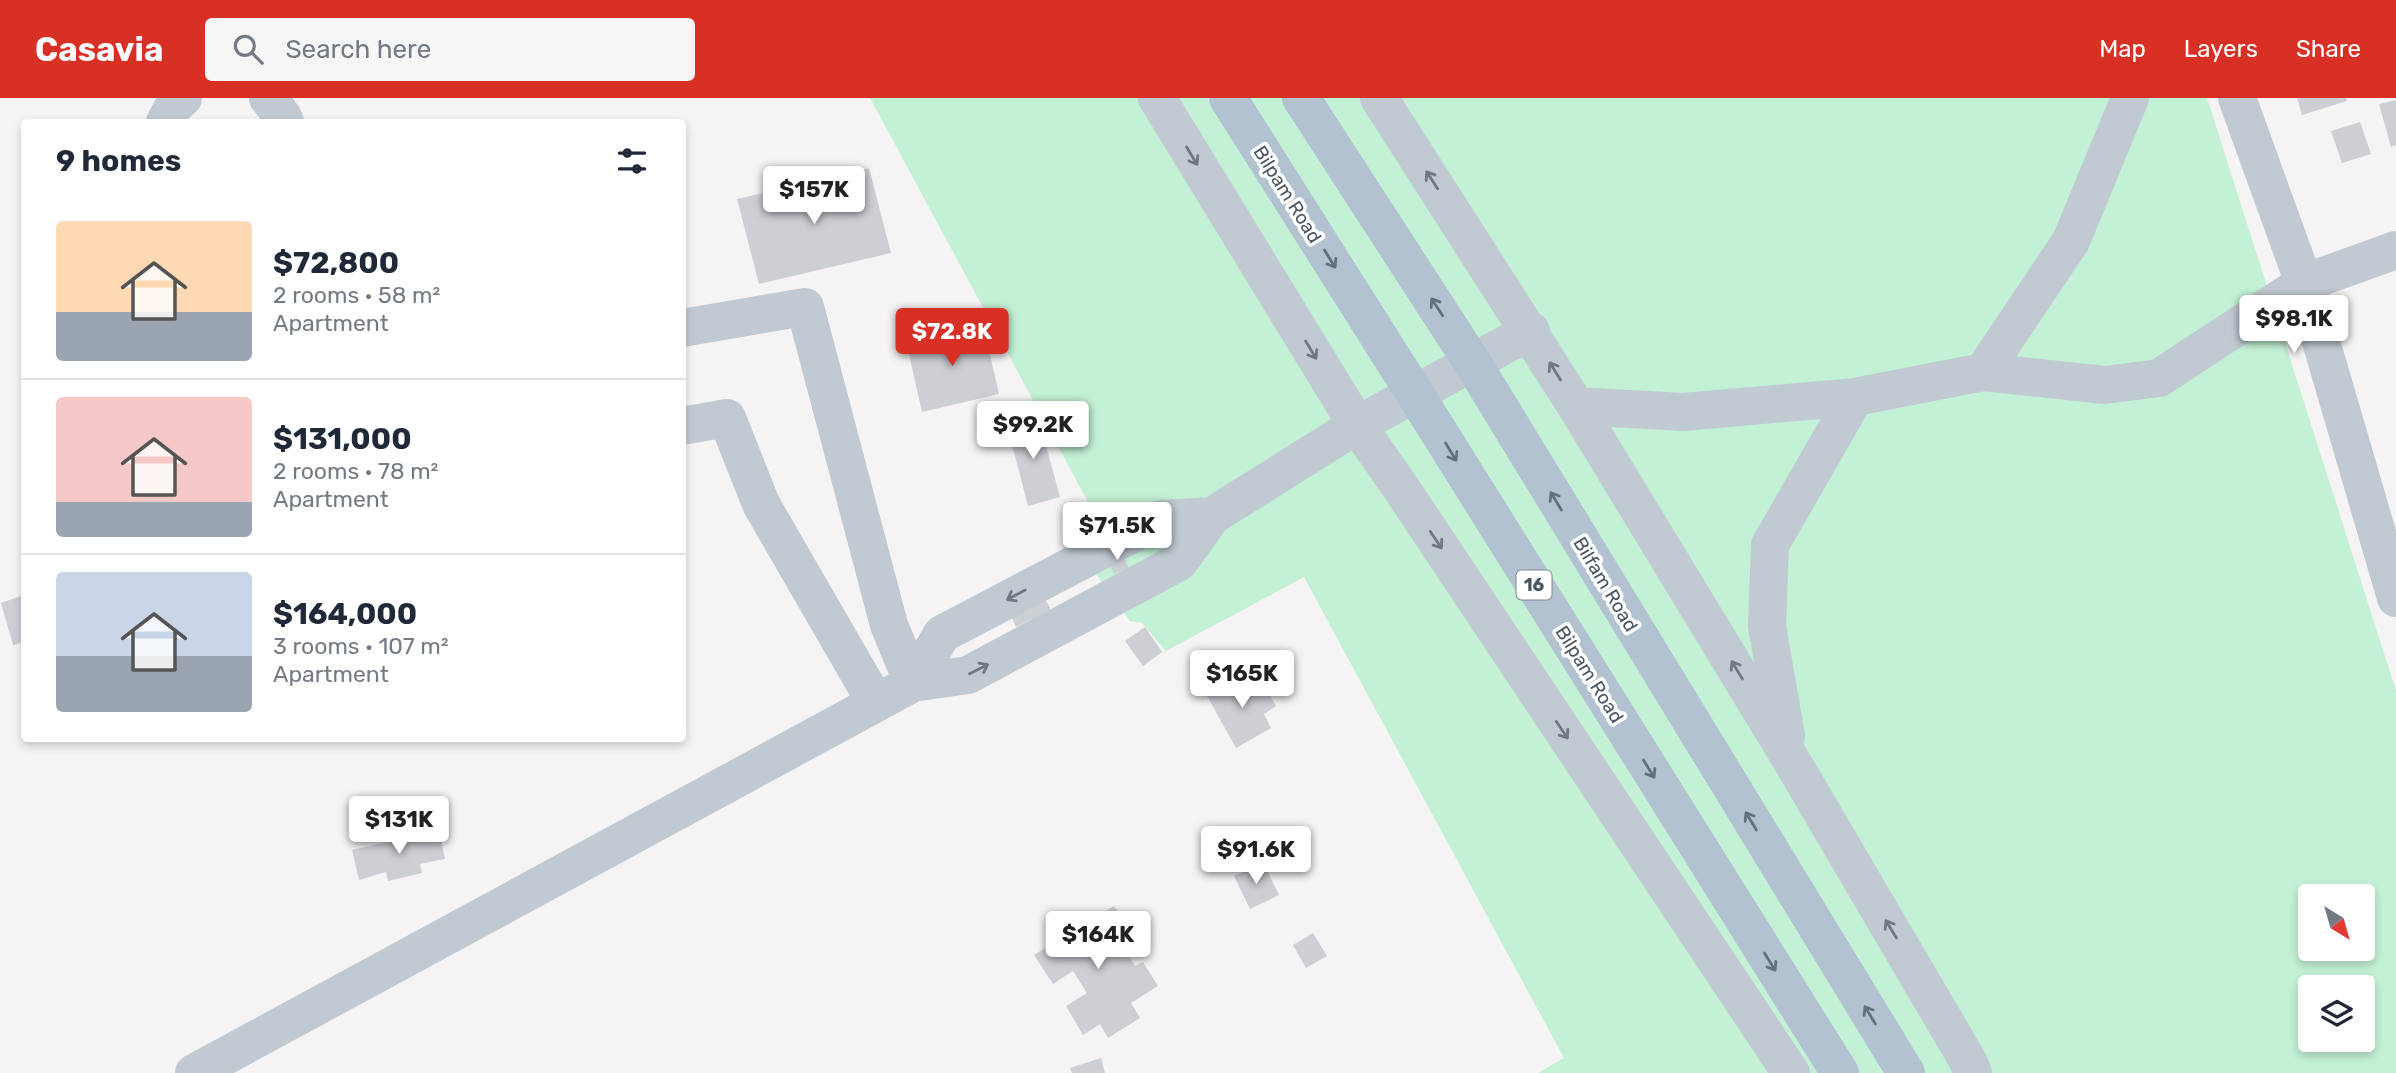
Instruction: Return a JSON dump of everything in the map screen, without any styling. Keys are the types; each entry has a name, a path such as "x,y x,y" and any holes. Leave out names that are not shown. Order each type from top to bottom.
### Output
{"main road":[{"name":"Bilpam Road","path":"1228,98 1840,1073"},
{"name":"Bilfam Road","path":"1301,98 1472,362 1906,1073"}],"street":[{"path":"167,119 173,107 183,98"},
{"path":"268,98 284,119"},
{"path":"1157,98 1357,425 1791,1073"},
{"path":"1379,98 1531,331 1790,758 1973,1073"},
{"path":"1983,372 2071,241 2130,98"},
{"path":"2237,98 2304,283 2394,581"},
{"path":"1576,406 1683,412 1855,397 1983,372 2105,385 2159,378 2304,283 2396,250"},
{"path":"686,327 805,307 888,625 913,683"},
{"path":"194,1073 913,683 942,634 1161,519 1212,516 1357,425 1531,331"},
{"path":"1790,758 1767,626 1770,545 1855,397"},
{"path":"686,425 727,418 761,504 876,703"}],"green space":[{"path":"870,98 2207,98 2396,691 2396,1073 1538,1073 1564,1058 1304,577 1166,651 1142,623 1130,621 1088,563 1071,529 1095,515"}],"building":[{"path":"2297,98 2346,98 2347,101 2302,115"},
{"path":"2396,100 2396,145 2391,147 2379,104"},
{"path":"2360,122 2371,154 2342,163 2331,131"},
{"path":"869,168 891,253 759,284 737,199"},
{"path":"983,324 999,394 922,412 906,341"},
{"path":"1038,416 1060,497 1028,506 1007,425"},
{"path":"1120,550 1129,568 1114,574 1105,557"},
{"path":"1041,590 1051,610 1016,627 1007,606"},
{"path":"21,596 21,643 13,645 1,603"},
{"path":"1145,627 1162,652 1143,666 1125,641"},
{"path":"1241,676 1250,691 1263,683 1276,706 1264,714 1271,728 1236,748 1207,696"},
{"path":"439,830 445,859 420,864 422,873 388,881 386,872 359,880 352,850"},
{"path":"1263,862 1279,895 1250,909 1234,876"},
{"path":"1114,906 1131,933 1120,940 1135,966 1143,962 1158,986 1131,1003 1140,1018 1108,1038 1100,1024 1083,1035 1066,1006 1087,993 1073,971 1053,984 1034,955 1059,939 1052,928 1080,911 1087,923"},
{"path":"1313,933 1327,956 1306,968 1293,945"},
{"path":"1101,1058 1105,1073 1072,1073 1070,1068"}]}
